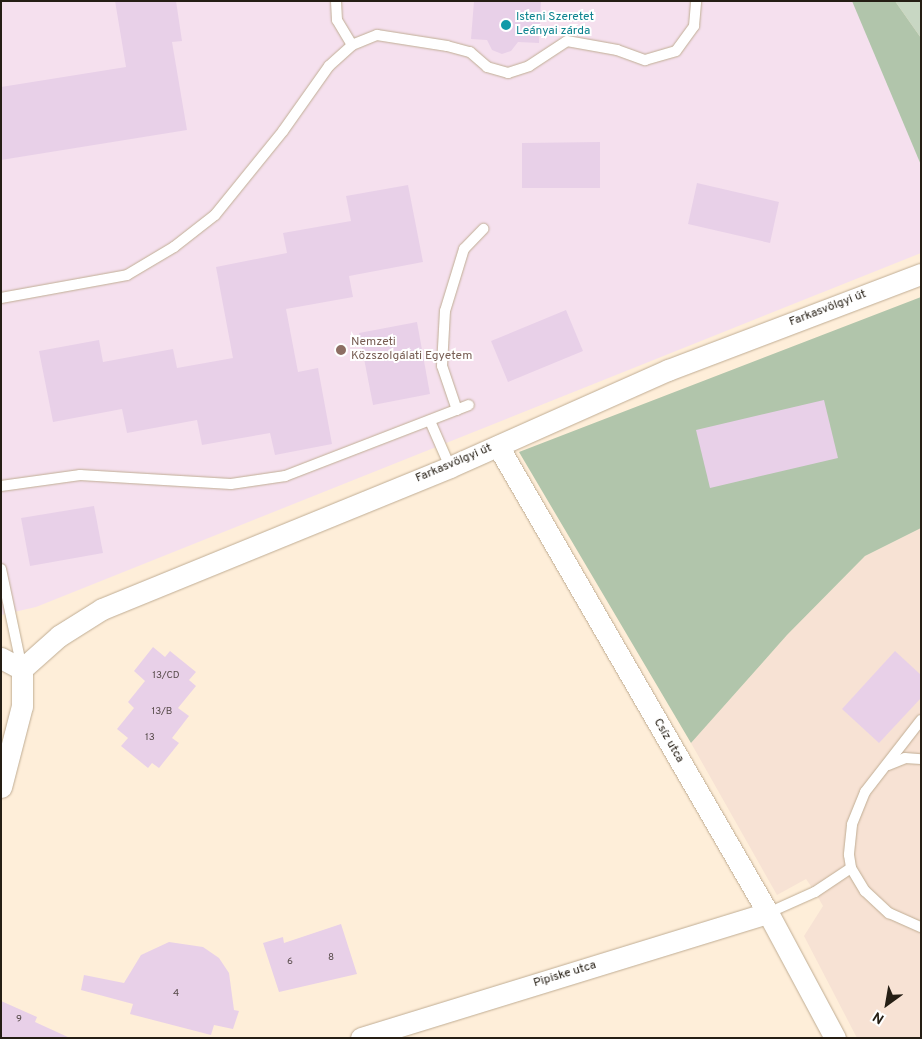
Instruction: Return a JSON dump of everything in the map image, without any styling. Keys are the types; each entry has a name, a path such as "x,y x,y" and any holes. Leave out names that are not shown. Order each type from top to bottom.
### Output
{"street":[{"name":"Farkasvölgyi út","path":"22,669 59,636 102,609 450,467 668,370 921,274"},
{"name":"Csíz utca","path":"498,446 768,913 835,1038"},
{"path":"1,658 22,669 22,706 1,787"},
{"name":"Pipiske utca","path":"361,1038 768,913"}],"lane":[{"path":"336,1 337,20 352,45"},
{"path":"1,298 127,275 174,247 215,215 283,131 329,66 352,45 377,35 447,46 470,52 487,67 508,73 529,66 567,41 617,50 645,60 676,50 694,26 696,1"},
{"path":"457,410 442,366 446,311 464,249 483,229"},
{"path":"1,486 80,474 231,484 285,476 469,405"},
{"path":"430,421 450,467"},
{"path":"1,569 22,669"},
{"path":"921,720 865,792 856,810 849,837 851,868 876,902 890,913 921,927"},
{"path":"887,766 905,758 921,759"},
{"path":"768,913 815,892 851,868"}],"shaded area":[{"name":"Nemzeti Közszolgálati Egyetem","path":"1,1 884,1 921,124 921,253 36,607 1,615"},
{"path":"921,528 921,1038 857,1038 804,936 823,906 806,879 777,895 691,743 787,635 865,556"}],"green space":[{"path":"852,1 895,1 921,38 921,165"},
{"path":"895,1 921,1 921,38"},
{"path":"921,297 921,528 865,556 787,635 691,743 519,452"}],"building":[{"path":"115,1 176,1 182,41 172,42 187,130 1,160 1,87 126,67"},
{"name":"Isteni Szeretet Leányai zárda","path":"474,1 541,1 539,43 518,42 511,51 502,54 492,50 487,40 471,39"},
{"path":"600,142 600,188 522,188 522,143"},
{"path":"697,183 779,202 770,243 688,224"},
{"path":"408,185 423,262 349,276 353,297 286,309 298,372 318,368 332,444 275,455 270,433 202,445 197,420 127,433 122,409 53,422 39,351 99,340 103,362 173,349 177,368 233,358 216,267 287,253 283,233 351,221 346,196"},
{"path":"566,310 583,351 508,382 491,341"},
{"path":"417,322 430,394 373,405 359,333"},
{"path":"824,400 838,458 710,488 696,430"},
{"path":"94,506 103,553 30,566 21,518"},
{"path":"153,647 165,657 170,651 196,672 189,680 196,686 178,708 189,716 172,738 179,743 159,768 152,763 148,768 121,746 128,738 117,729 134,708 128,702 145,681 134,671"},
{"path":"895,651 921,675 921,698 879,743 842,709"},
{"path":"341,924 357,974 279,992 263,943 283,937 284,943"},
{"path":"169,942 203,947 219,958 229,973 234,1010 239,1011 233,1029 214,1025 211,1035 130,1014 133,1004 81,990 84,975 124,983 141,955"},
{"path":"1,1001 37,1017 35,1022 70,1038 1,1038"}],"place":[{"name":"Isteni Szeretet Leányai zárda","path":"506,25"},
{"name":"Nemzeti Közszolgálati Egyetem","path":"341,350"}]}
